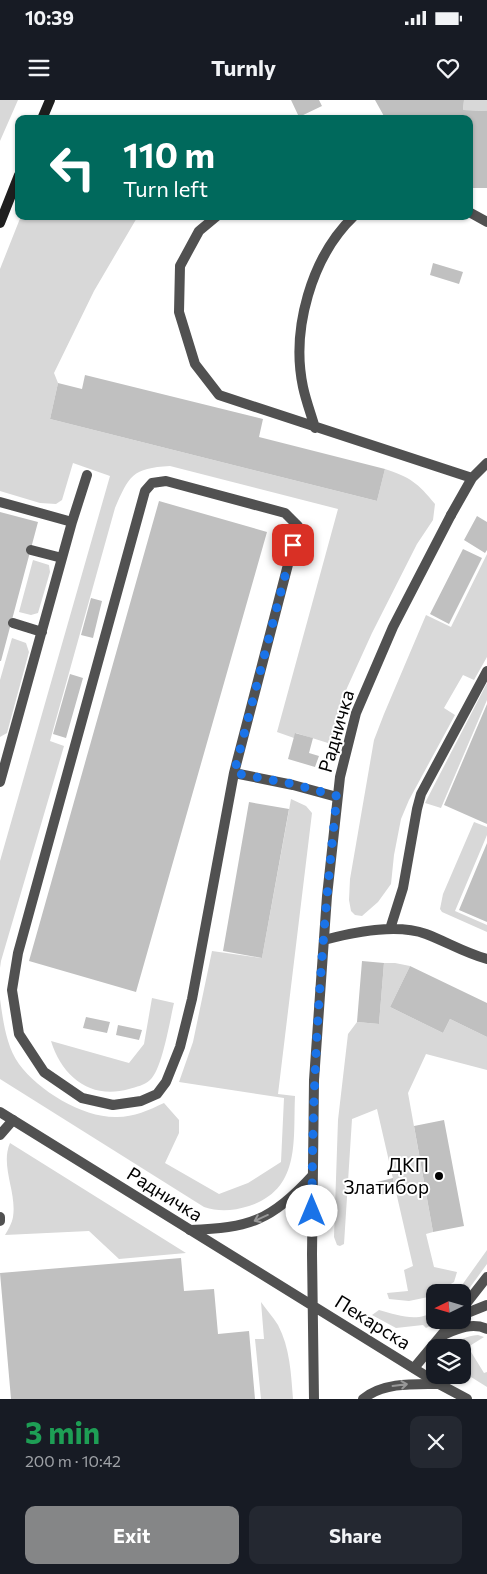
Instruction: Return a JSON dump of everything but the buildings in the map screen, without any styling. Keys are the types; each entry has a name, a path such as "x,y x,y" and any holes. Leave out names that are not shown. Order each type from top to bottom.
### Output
{"street":[{"path":"44,115 50,100"},
{"path":"0,223 15,185"},
{"path":"473,214 487,222"},
{"path":"212,220 199,231 180,266 179,312 195,364 219,395 472,478"},
{"path":"315,428 303,386 300,343 306,300 321,260 350,220"},
{"name":"Радничка","path":"314,1399 312,1176 314,1080 326,896 340,777 356,713 393,627 472,478 487,463"},
{"path":"0,782 5,744 42,632 87,475"},
{"path":"166,480 284,513 298,526 234,773 192,999 180,1047 166,1082 157,1094 141,1102 113,1105 82,1098 44,1072 19,1034 12,990 23,934 145,491 152,483 166,480"},
{"path":"0,502 72,522"},
{"path":"31,550 62,558"},
{"path":"13,623 42,632"},
{"path":"390,930 403,888 421,794 487,671"},
{"path":"234,773 293,784 337,796"},
{"path":"324,940 353,932 413,930 472,955 487,958"},
{"name":"Радничка","path":"0,1112 312,1304"},
{"path":"0,1135 12,1120"},
{"path":"190,1230 226,1228 252,1222 273,1212 294,1196 312,1176"},
{"path":"471,1297 487,1277"},
{"name":"Пекарска","path":"312,1304 426,1376"},
{"path":"471,1311 487,1304"},
{"path":"442,1335 460,1328 479,1326 487,1329"},
{"path":"414,1368 447,1329"},
{"path":"363,1399 387,1387 405,1384 426,1384"},
{"name":"Пекарска","path":"439,1384 467,1399"}],"shaded area":[{"path":"0,100 18,100 0,141"},
{"path":"464,100 487,100 487,111 463,110"},
{"path":"19,220 136,220 94,291 54,373 58,383 50,419 377,501 385,469 413,482 435,504 433,520 417,544 372,633 347,688 333,742 328,743 296,733 294,738 277,732 338,509 170,466 147,469 129,481 115,508 50,741 64,746 0,968 0,861 110,476 73,463 62,500 56,504 40,503 0,491 0,269"},
{"path":"487,554 487,657 474,680 463,675 444,708 455,715 409,800 401,819 391,884 378,902 362,916 355,915 351,911 349,900 350,879 374,740 426,615 451,627"},
{"path":"33,560 49,565 50,572 38,613 31,615 19,612"},
{"path":"12,638 26,643 29,652 7,733 0,737 0,680"},
{"path":"487,683 487,700 441,808 425,803"},
{"path":"291,799 306,806 312,813 278,1094 295,1096 291,1162 286,1176 278,1188 266,1198 237,1209 210,1209 0,1079 0,999 6,1033 15,1057 28,1074 50,1093 76,1108 104,1116 129,1116 147,1111 164,1103 179,1120 179,1133 165,1163 219,1194 248,1183 281,1162 284,1098 179,1082 193,1042 212,951 262,958"},
{"path":"474,822 487,827 487,835 455,911 487,925 487,932 442,912 440,909 443,894"},
{"path":"384,963 395,963 410,966 390,1007 443,1033 450,1019 487,1037 487,1070 426,1054 408,1093 433,1232 426,1234 434,1267 457,1272 454,1282 451,1284 426,1284 426,1297 409,1301 389,1299 387,1293 408,1291 404,1270 413,1266 377,1109 352,1119 344,1244 337,1245 334,1237 338,1120 348,1034 357,1022 379,1024"},
{"path":"152,998 174,1003 162,1056 150,1080 143,1085 115,1092 91,1088 80,1083 70,1075 62,1065 51,1041 129,1063 144,1044"},
{"path":"10,1143 186,1253 119,1259 89,1231 5,1235 10,1226 14,1208 7,1161"},
{"path":"487,1250 487,1264 471,1286 471,1284 463,1284"},
{"path":"261,1302 278,1325 285,1343 292,1380 293,1399 261,1399 255,1339 264,1339"},
{"path":"379,1310 407,1317 426,1316 426,1328 423,1325 396,1328 372,1315"},
{"path":"478,1335 484,1337 471,1345 471,1339 462,1339"},
{"path":"471,1352 484,1373 487,1372 487,1387 471,1377"}],"place":[{"name":"ДКП Златибор","path":"439,1176"}],"route":[{"path":"293,545 234,773 293,784 337,796 326,896 314,1080 312,1211"}]}
